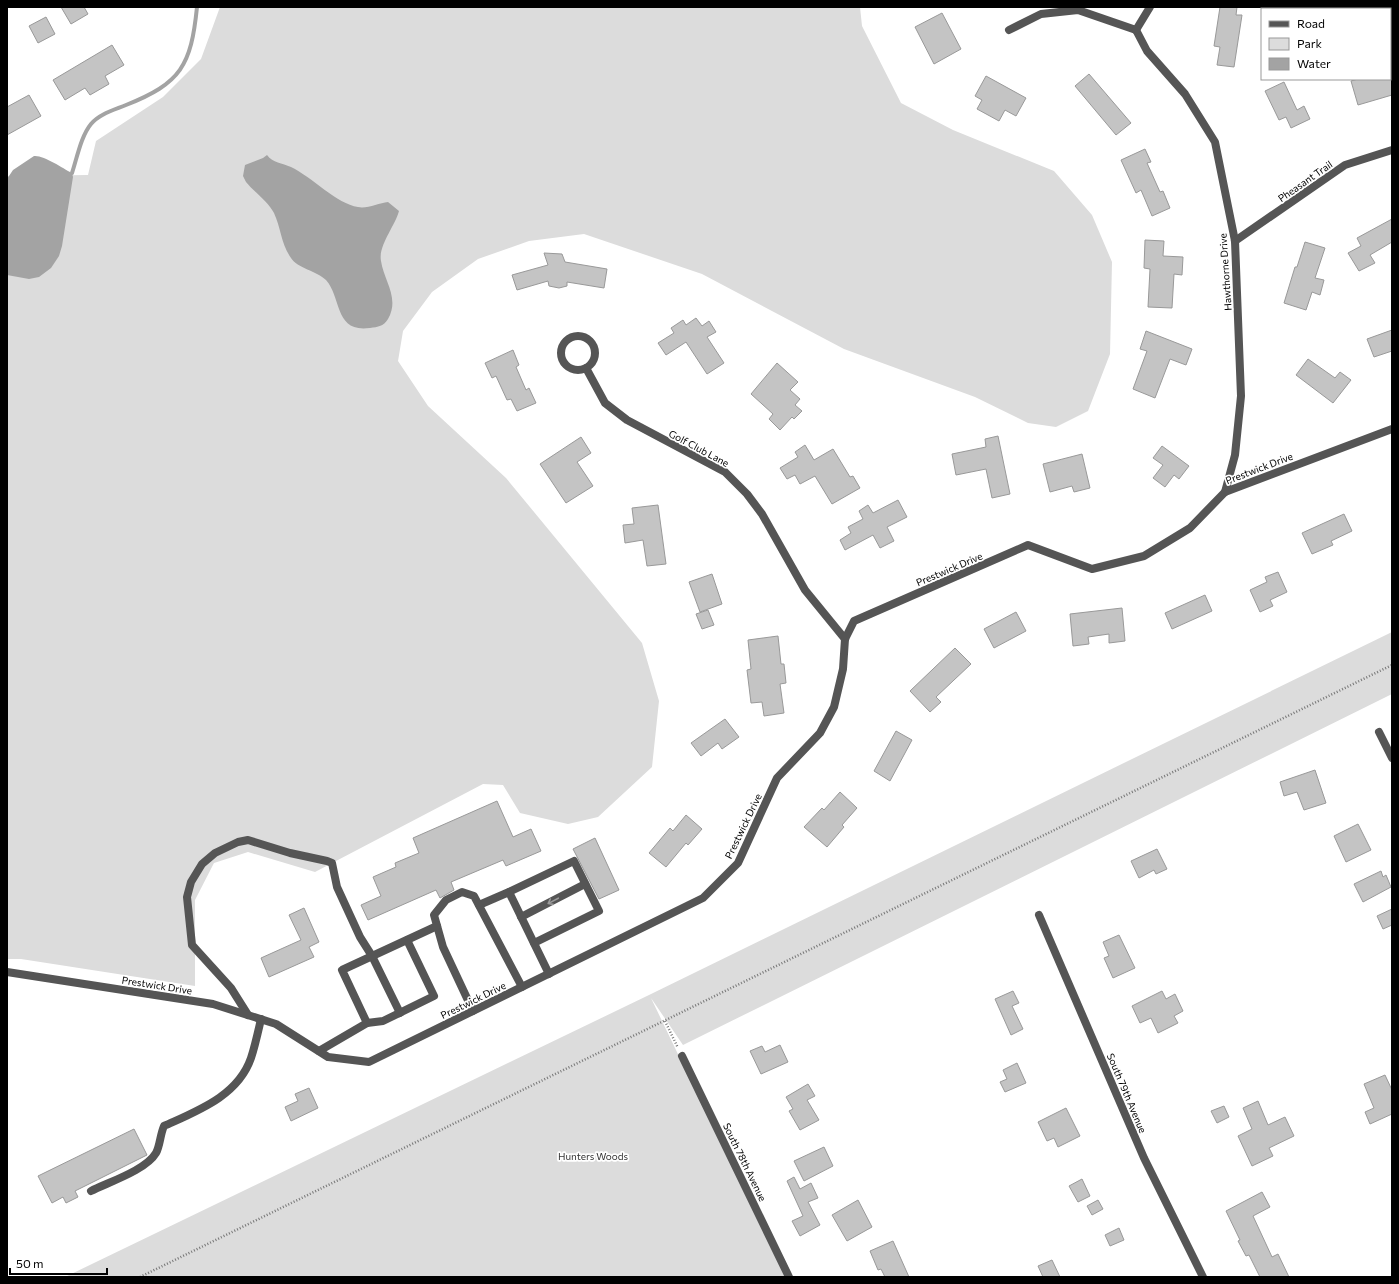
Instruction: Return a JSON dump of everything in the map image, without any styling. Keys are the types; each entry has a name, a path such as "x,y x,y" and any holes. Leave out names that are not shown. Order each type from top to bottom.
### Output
{"street":[{"path":"1009,30 1041,14 1078,10 1136,30 1150,7"},
{"name":"Hawthorne Drive","path":"1136,30 1147,51 1185,94 1215,142 1235,241 1241,396 1234,455 1225,492"},
{"name":"Pheasant Trail","path":"1235,241 1345,165 1392,150"},
{"path":"583,337 588,339 594,348 594,360 586,368 575,370 570,368 563,360 562,350 567,340 583,337"},
{"name":"Golf Club Lane","path":"586,368 605,403 627,420 725,472 747,494 762,514 805,590 845,639"},
{"name":"Prestwick Drive","path":"7,972 213,1004 276,1024 328,1058 369,1062 703,898 738,863 777,778 820,733 834,707 843,669 845,639 854,621 1028,545 1092,569 1144,556 1190,528 1225,492 1392,429"},
{"path":"1379,732 1392,758"},
{"path":"248,1015 232,988 192,945 187,897 191,882 202,864 215,853 232,845 248,840 290,853 332,863 337,887 360,937 372,956 400,1013"},
{"path":"479,905 574,861 599,911 534,943"},
{"path":"521,918 585,884"},
{"path":"473,1011 443,947 434,915 446,900 462,892 474,896 522,987"},
{"path":"509,892 549,974"},
{"name":"South 79th Avenue","path":"1039,915 1144,1158 1203,1277"},
{"path":"367,1023 342,970 437,926"},
{"path":"319,1051 367,1023 383,1021 434,996 407,940"},
{"path":"91,1191 148,1163 157,1152 160,1135 164,1126 222,1097 238,1081 251,1059 261,1019"},
{"name":"South 78th Avenue","path":"682,1056 789,1277"}],"path":[{"path":"140,1277 1392,665"},
{"path":"665,1021 682,1056"}],"green space":[{"path":"220,7 860,7 862,26 901,103 953,130 1054,171 1092,215 1112,262 1110,354 1088,411 1056,427 1028,423 975,397 844,349 702,274 584,234 529,241 478,259 432,292 403,331 398,361 428,406 506,478 642,643 659,701 652,767 598,817 568,824 520,813 503,785 483,784 315,872 248,852 214,863 195,900 195,986 21,959 7,959 7,176 88,175 96,141 163,97 201,59"},
{"name":"Hunters Woods","path":"1392,632 1392,694 683,1045 651,998 785,1277 65,1277 649,995"}],"water":[{"path":"267,155 275,161 299,171 333,196 350,205 365,207 388,202 399,211 384,243 381,255 381,261 392,297 391,311 388,319 383,325 370,328 358,328 350,325 344,320 340,313 335,296 326,280 318,274 298,264 291,258 283,242 274,213 268,204 246,182 243,176 245,165"},
{"path":"34,156 38,156 53,162 72,173 73,177 62,246 59,256 51,268 39,277 29,279 7,275 7,179 13,170"}],"building":[{"path":"61,7 84,7 88,14 71,24"},
{"path":"1220,7 1237,7 1236,15 1242,15 1234,67 1217,65 1220,47 1214,46"},
{"path":"942,13 961,49 934,64 915,27"},
{"path":"46,17 55,34 38,43 29,26"},
{"path":"112,45 124,65 105,76 109,84 90,95 85,88 65,100 53,80"},
{"path":"1089,74 1131,123 1116,135 1075,86"},
{"path":"986,76 1026,98 1016,116 1005,110 999,121 977,109 982,100 975,96"},
{"path":"1392,79 1392,95 1358,105 1351,81"},
{"path":"1284,82 1297,110 1304,106 1310,119 1291,128 1286,117 1279,120 1265,91"},
{"path":"29,95 41,116 7,135 7,107"},
{"path":"1145,149 1151,162 1147,163 1160,192 1163,191 1170,208 1152,216 1141,190 1136,193 1121,160"},
{"path":"1392,219 1392,242 1370,255 1375,263 1359,271 1348,253 1361,246 1357,238"},
{"path":"1145,240 1164,241 1163,256 1183,257 1182,275 1174,274 1172,308 1148,307 1150,269 1144,268"},
{"path":"1305,242 1325,248 1315,278 1324,280 1320,295 1312,292 1306,310 1284,303 1295,267 1297,267"},
{"path":"544,253 562,254 565,262 607,269 604,288 567,282 567,286 559,288 549,286 548,281 517,290 512,275 548,265"},
{"path":"696,318 702,326 709,321 716,332 707,337 724,363 707,374 686,342 666,355 658,343 674,333 671,328 683,320 686,325"},
{"path":"1392,330 1392,351 1374,357 1367,339"},
{"path":"1146,331 1192,349 1186,365 1170,359 1155,398 1133,389 1147,351 1140,349"},
{"path":"513,350 519,365 516,367 526,390 529,388 536,403 517,411 511,399 507,400 496,376 492,378 485,363"},
{"path":"1308,359 1335,378 1340,372 1351,380 1333,403 1296,375"},
{"path":"777,363 798,382 790,390 800,399 795,405 802,411 794,419 792,417 780,430 769,419 773,414 751,394"},
{"path":"998,436 1010,494 992,498 986,469 956,475 952,454 986,447 985,439"},
{"path":"581,437 591,453 577,462 593,486 566,503 540,464"},
{"path":"805,445 814,460 833,449 850,477 853,476 860,488 832,504 815,476 800,484 795,475 787,479 780,468 798,457 795,452"},
{"path":"1162,446 1189,466 1179,479 1174,475 1165,487 1153,478 1163,465 1153,458"},
{"path":"1082,454 1090,488 1074,492 1072,486 1050,492 1043,464"},
{"path":"898,500 907,517 887,527 894,541 880,548 873,535 845,550 840,540 851,533 848,527 863,519 859,511 868,505 873,513"},
{"path":"658,505 666,564 647,566 643,540 625,543 623,525 634,524 632,508"},
{"path":"1344,514 1352,531 1331,541 1333,545 1312,554 1302,533"},
{"path":"1278,572 1287,592 1270,600 1273,606 1260,612 1250,590 1267,582 1265,577"},
{"path":"712,574 722,604 700,612 689,582"},
{"path":"1205,595 1212,611 1172,629 1165,613"},
{"path":"1122,608 1125,641 1109,643 1109,634 1088,637 1089,644 1073,646 1070,614"},
{"path":"708,610 714,625 702,629 696,614"},
{"path":"1016,612 1026,631 994,648 984,629"},
{"path":"778,636 781,664 784,664 786,683 780,684 784,713 764,716 762,702 751,703 747,670 751,669 748,640"},
{"path":"955,648 971,664 936,697 941,702 930,712 910,691"},
{"path":"725,719 739,737 722,749 718,743 701,756 691,743"},
{"path":"896,731 912,740 890,781 874,771"},
{"path":"1315,770 1326,803 1304,810 1297,792 1284,796 1280,782"},
{"path":"840,792 857,808 842,825 844,827 827,847 804,827 822,808 824,810"},
{"path":"497,801 513,837 531,829 541,851 506,866 503,860 451,882 454,890 440,898 436,890 368,920 361,905 381,896 373,877 396,867 395,863 419,853 413,838"},
{"path":"686,815 702,829 688,845 686,843 666,867 649,853 670,828 673,831"},
{"path":"1358,824 1371,850 1346,862 1334,836"},
{"path":"595,838 619,890 599,899 573,849"},
{"path":"1157,849 1167,869 1156,874 1154,870 1139,878 1131,861"},
{"path":"1381,871 1383,877 1386,875 1391,887 1363,902 1354,884"},
{"path":"304,908 319,942 309,947 314,957 269,977 261,958 301,940 289,915"},
{"path":"1392,909 1392,925 1383,929 1377,916"},
{"path":"1119,935 1135,968 1113,978 1104,958 1109,956 1103,942"},
{"path":"1013,991 1019,1003 1012,1006 1023,1029 1011,1035 995,999"},
{"path":"1162,991 1166,999 1175,994 1183,1011 1174,1016 1178,1023 1158,1033 1151,1018 1140,1023 1132,1006"},
{"path":"780,1045 788,1062 761,1074 750,1051 762,1046 765,1052"},
{"path":"1017,1063 1026,1083 1005,1092 1000,1082 1007,1079 1003,1070"},
{"path":"1385,1075 1392,1090 1392,1114 1370,1124 1365,1112 1374,1108 1364,1084"},
{"path":"808,1084 815,1096 807,1100 819,1120 800,1130 789,1111 793,1109 786,1097"},
{"path":"309,1088 318,1108 291,1121 285,1107 298,1101 295,1094"},
{"path":"1258,1101 1268,1125 1285,1117 1294,1136 1269,1148 1273,1156 1252,1166 1238,1136 1252,1129 1243,1108"},
{"path":"1224,1106 1229,1117 1217,1123 1211,1111"},
{"path":"1066,1108 1080,1136 1058,1147 1054,1138 1047,1141 1038,1122"},
{"path":"134,1129 147,1155 75,1191 78,1197 66,1203 63,1197 52,1203 38,1176"},
{"path":"824,1147 833,1166 804,1181 794,1161"},
{"path":"794,1177 800,1189 811,1183 818,1198 808,1202 820,1225 800,1236 792,1221 803,1216 787,1181"},
{"path":"1082,1179 1090,1196 1078,1202 1069,1186"},
{"path":"1262,1192 1270,1207 1253,1216 1272,1257 1278,1254 1289,1277 1260,1277 1249,1255 1246,1256 1238,1241 1240,1240 1226,1211"},
{"path":"858,1200 872,1227 847,1241 832,1215"},
{"path":"1098,1200 1103,1209 1092,1215 1087,1206"},
{"path":"1119,1228 1124,1240 1110,1246 1105,1235"},
{"path":"893,1241 909,1277 885,1277 881,1269 878,1270 870,1251"},
{"path":"1052,1260 1060,1277 1043,1277 1038,1266"}],"waterway":[{"path":"72,173 85,135 94,121 107,113 145,97 159,89 171,80 180,70 191,44 197,7"}]}
